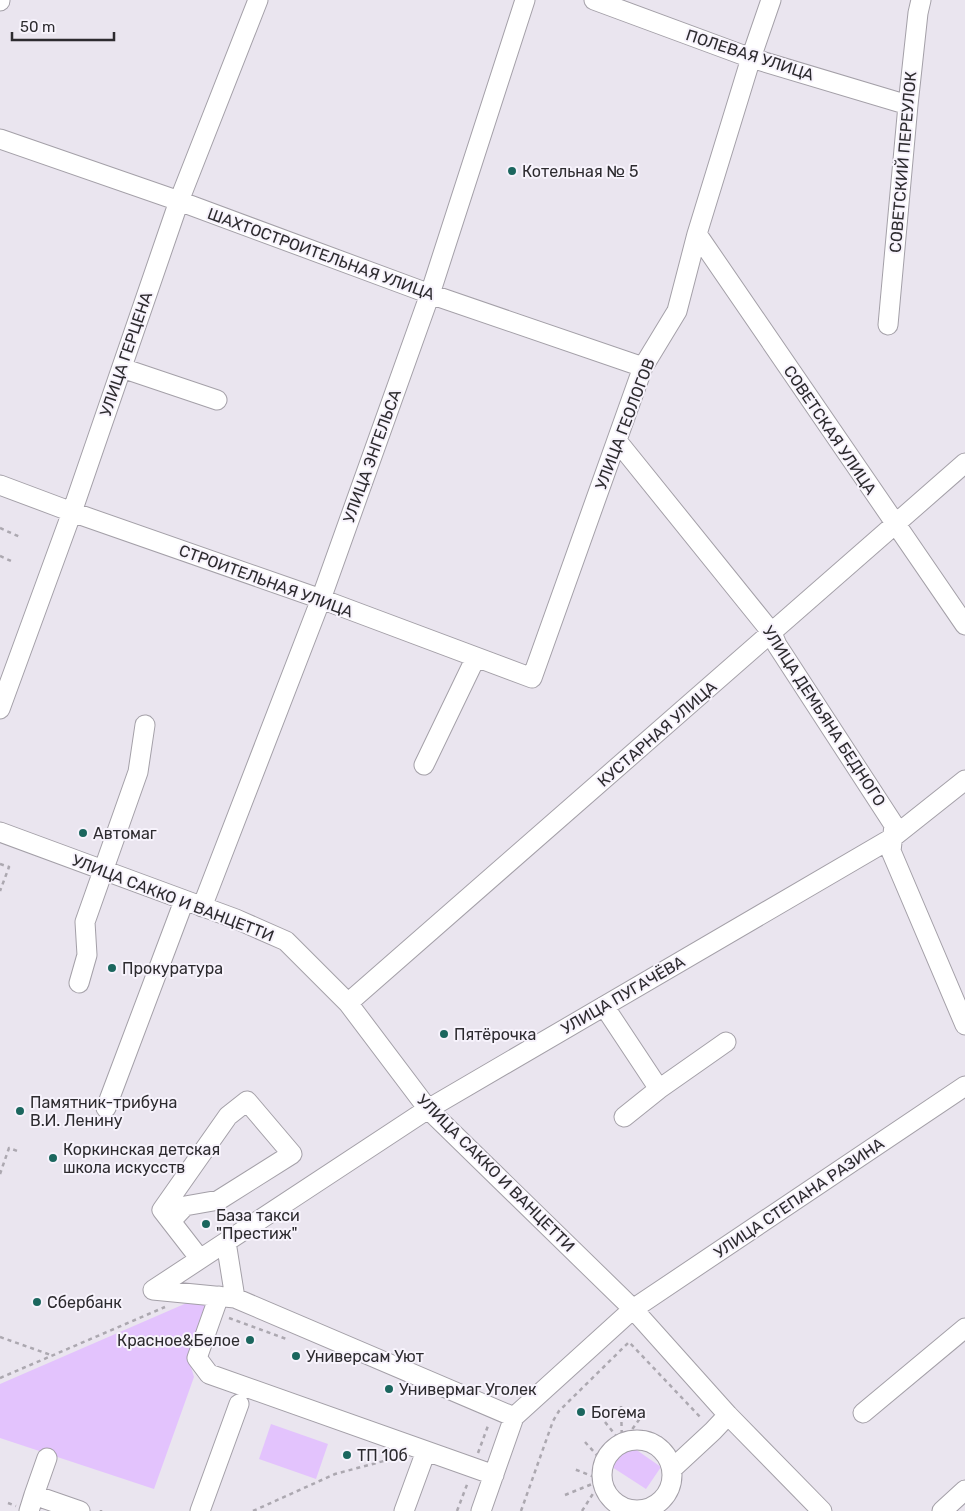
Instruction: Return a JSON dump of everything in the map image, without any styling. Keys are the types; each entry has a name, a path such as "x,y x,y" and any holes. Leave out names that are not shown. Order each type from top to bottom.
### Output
{"street":[{"name":"УЛИЦА ГЕРЦЕНА","path":"3,702 67,510 122,368 179,200 258,0"},
{"name":"УЛИЦА ЭНГЕЛЬСА","path":"202,907 321,599 430,294 525,0"},
{"name":"ПОЛЕВАЯ УЛИЦА","path":"594,0 751,58 908,105"},
{"name":"УЛИЦА ГЕОЛОГОВ","path":"532,678 618,442 643,367 677,311 697,234 751,58 771,0"},
{"name":"СОВЕТСКИЙ ПЕРЕУЛОК","path":"888,325 908,105 921,0"},
{"name":"ШАХТОСТРОИТЕЛЬНАЯ УЛИЦА","path":"0,139 179,200 430,294 643,367"},
{"name":"СОВЕТСКАЯ УЛИЦА","path":"697,234 965,625"},
{"path":"122,368 218,400"},
{"name":"УЛИЦА ДЕМЬЯНА БЕДНОГО","path":"618,442 772,633 776,645 894,825 891,851 965,1025"},
{"name":"КУСТАРНАЯ УЛИЦА","path":"348,1003 965,463"},
{"name":"СТРОИТЕЛЬНАЯ УЛИЦА","path":"0,485 321,599 532,678"},
{"path":"3,702 4,664 67,510"},
{"path":"424,765 476,657"},
{"path":"79,983 87,955 85,922 138,772 144,725"},
{"name":"УЛИЦА ПУГАЧЁВА","path":"222,1302 153,1290 428,1109 892,838 965,780"},
{"name":"УЛИЦА САККО И ВАНЦЕТТИ","path":"1,834 236,919 286,941 348,1003 428,1109 633,1309 728,1415 822,1511"},
{"path":"106,1108 184,900"},
{"path":"604,1006 659,1089"},
{"path":"624,1117 659,1089 726,1042"},
{"name":"УЛИЦА СТЕПАНА РАЗИНА","path":"514,1417 633,1309 965,1086"},
{"path":"170,1221 185,1206 220,1200 292,1154 247,1101 228,1116 162,1210 170,1221 200,1259"},
{"path":"226,1242 222,1302 197,1358 208,1374 494,1475"},
{"path":"222,1302 514,1417 481,1511"},
{"path":"864,1413 965,1328"},
{"path":"200,1511 239,1404"},
{"path":"672,1469 728,1415"},
{"path":"631,1440 659,1441 672,1469 670,1487 666,1496 661,1501 643,1510 615,1507 606,1492 603,1472 608,1455 622,1443 631,1440"},
{"path":"404,1511 426,1451"},
{"path":"47,1458 32,1503 80,1511"},
{"path":"942,1511 965,1490"}],"path":[{"path":"0,528 20,536"},
{"path":"0,556 11,561"},
{"path":"0,864 9,867 0,891"},
{"path":"0,1174 9,1148 20,1152"},
{"path":"222,1302 297,1343"},
{"path":"0,1378 167,1306"},
{"path":"0,1336 52,1356"},
{"path":"521,1511 553,1421 559,1411 629,1342 713,1431"},
{"path":"621,1406 622,1443"},
{"path":"457,1511 492,1415"},
{"path":"622,1443 640,1417"},
{"path":"605,1422 622,1443"},
{"path":"585,1442 603,1472"},
{"path":"253,1511 335,1474 399,1457"},
{"path":"574,1469 603,1472"},
{"path":"565,1495 603,1472"},
{"path":"582,1511 603,1472"}],"shaded area":[{"path":"209,1301 189,1360 194,1377 154,1489 0,1438 0,1384 189,1302"},
{"path":"271,1424 328,1444 316,1479 259,1459"},
{"path":"628,1444 661,1467 646,1489 612,1467"}],"place":[{"name":"Котельная № 5","path":"512,171"},
{"name":"Автомаг","path":"83,833"},
{"name":"Прокуратура","path":"112,968"},
{"name":"Пятёрочка","path":"444,1034"},
{"name":"Памятник-трибуна В.И. Ленину","path":"20,1111"},
{"name":"Коркинская детская школа искусств","path":"53,1158"},
{"name":"База такси \"Престиж\"","path":"206,1224"},
{"name":"Сбербанк","path":"37,1302"},
{"name":"Красное&Белое","path":"250,1340"},
{"name":"Универсам Уют","path":"296,1356"},
{"name":"Универмаг Уголек","path":"389,1389"},
{"name":"Богема","path":"581,1412"},
{"name":"ТП 10б","path":"347,1455"}]}
